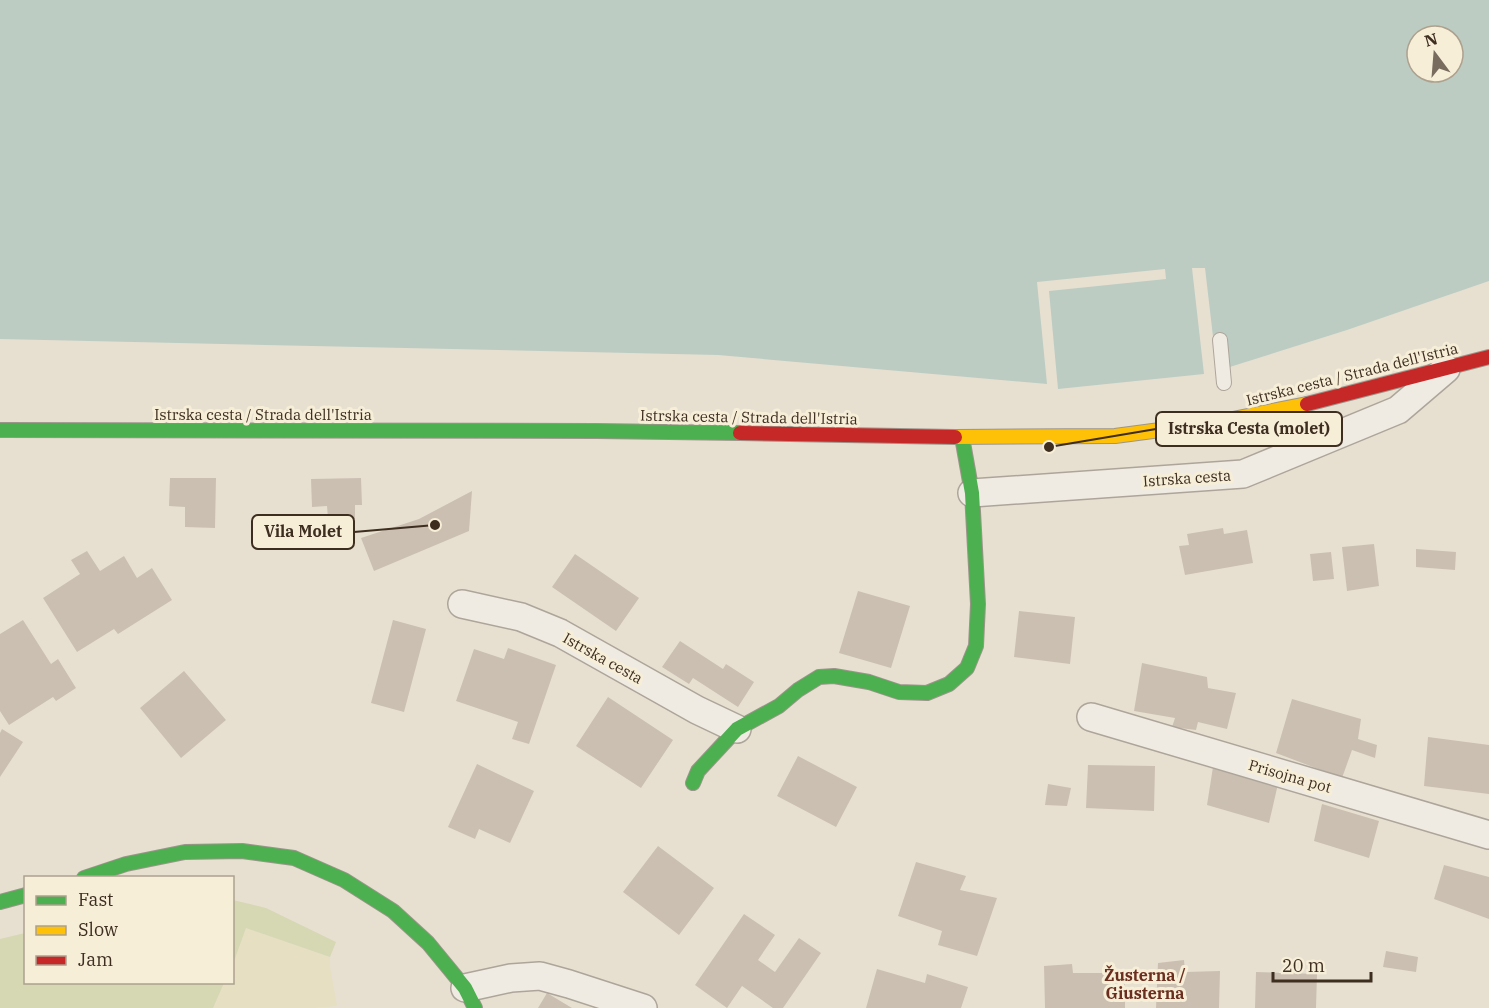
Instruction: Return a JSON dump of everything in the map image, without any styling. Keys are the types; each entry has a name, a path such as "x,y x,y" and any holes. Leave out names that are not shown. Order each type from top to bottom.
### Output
{"street":[{"name":"Istrska cesta / Strada dell'Istria","path":"0,430 597,431 962,437 1115,436 1213,423 1301,406 1489,357"},
{"name":"Istrska cesta","path":"972,493 1242,474 1398,410 1447,368"},
{"path":"693,783 698,771 737,729 757,720 819,677 834,676 869,682 899,692 927,693 949,684 967,668 976,646 978,604 972,493 962,437"},
{"name":"Istrska cesta","path":"462,604 521,617 560,633 697,711 737,729"},
{"name":"Prisojna pot","path":"1091,717 1489,835"},
{"path":"90,876 126,864 185,852 242,851 294,858 344,880 393,911 428,943 470,998 512,978 540,976 643,1008"},
{"path":"0,902 24,896"}],"lane":[{"path":"1220,340 1224,383"}],"shaded area":[{"path":"0,0 1489,0 1489,281 1347,330 1217,371 1205,268 1192,268 1204,374 1058,389 1049,291 1166,279 1165,269 1037,282 1047,384 718,355 0,339"},
{"path":"246,928 330,957 337,1006 213,1008 224,984 234,984 234,961"}],"green space":[{"path":"234,900 266,908 336,942 330,957 246,928 234,961"},
{"path":"24,933 24,984 224,984 213,1008 0,1008 0,939"}],"building":[{"path":"170,478 216,478 215,528 185,527 185,507 169,506"},
{"path":"361,478 362,505 355,505 355,519 328,519 327,506 312,507 311,479"},
{"path":"472,491 469,531 374,571 361,538 419,519"},
{"path":"1223,528 1224,534 1247,530 1253,563 1185,575 1179,546 1189,545 1187,534"},
{"path":"1374,544 1379,586 1347,591 1342,547"},
{"path":"1416,549 1456,552 1455,570 1416,567"},
{"path":"87,551 100,571 124,556 137,578 152,568 172,600 118,634 114,629 77,652 43,598 80,574 71,560"},
{"path":"1331,552 1334,579 1313,581 1310,554"},
{"path":"575,554 639,598 616,631 552,587"},
{"path":"858,591 910,606 891,668 839,653"},
{"path":"1019,611 1075,617 1070,664 1014,657"},
{"path":"23,620 51,664 58,659 76,688 56,701 53,697 9,725 0,711 0,634"},
{"path":"393,620 426,629 404,712 371,703"},
{"path":"680,641 723,669 726,664 754,682 738,707 693,678 689,684 662,667"},
{"path":"508,648 556,665 529,744 512,739 518,722 456,701 474,649 504,659"},
{"path":"1142,663 1207,677 1208,688 1236,693 1227,729 1198,722 1196,730 1172,727 1175,718 1134,711"},
{"path":"184,671 226,720 181,758 140,708"},
{"path":"608,697 673,740 641,788 576,746"},
{"path":"1292,699 1361,719 1358,739 1377,745 1375,758 1352,750 1342,778 1276,753"},
{"path":"2,729 23,742 0,777 0,733"},
{"path":"1428,737 1489,745 1489,794 1424,786"},
{"path":"798,756 857,787 836,827 777,796"},
{"path":"477,764 534,791 510,843 479,829 475,839 448,827"},
{"path":"1088,765 1155,766 1154,811 1086,808"},
{"path":"1213,767 1278,784 1269,823 1207,805"},
{"path":"1048,784 1071,788 1067,806 1045,805"},
{"path":"1322,804 1379,821 1369,858 1314,841"},
{"path":"658,846 714,888 679,935 623,892"},
{"path":"916,862 966,876 960,890 997,898 977,956 938,945 942,931 898,916"},
{"path":"1444,865 1489,877 1489,919 1434,899"},
{"path":"744,914 775,935 758,960 775,972 799,938 821,953 783,1008 773,1008 742,986 727,1008 695,985"},
{"path":"1386,951 1418,957 1416,972 1383,967"},
{"path":"1184,960 1185,972 1220,971 1219,1008 1156,1008 1158,963"},
{"path":"1072,964 1073,973 1125,973 1125,1008 1045,1008 1044,966"},
{"path":"877,969 925,983 927,974 968,987 961,1008 866,1008"},
{"path":"1256,972 1317,974 1316,1008 1255,1008"},
{"path":"547,993 572,1008 538,1008"}],"traffic: fast":[{"path":"0,430 740,433"},
{"path":"693,783 698,771 737,729 779,706 798,690 819,677 834,676 869,682 899,692 927,693 949,684 967,668 976,646 978,604 972,493 962,437"},
{"path":"90,876 126,864 185,852 242,851 294,858 344,880 393,911 428,943 465,988 475,1008"},
{"path":"0,902 24,896"}],"traffic: slow":[{"path":"955,437 1115,436 1213,423 1307,404"}],"traffic: jam":[{"path":"1307,404 1489,357"},
{"path":"740,433 955,437"}],"place":[{"name":"Istrska Cesta (molet)","path":"1049,447"},
{"name":"Vila Molet","path":"435,525"}],"district":[{"name":"Žusterna / Giusterna","path":"1145,984"}]}
